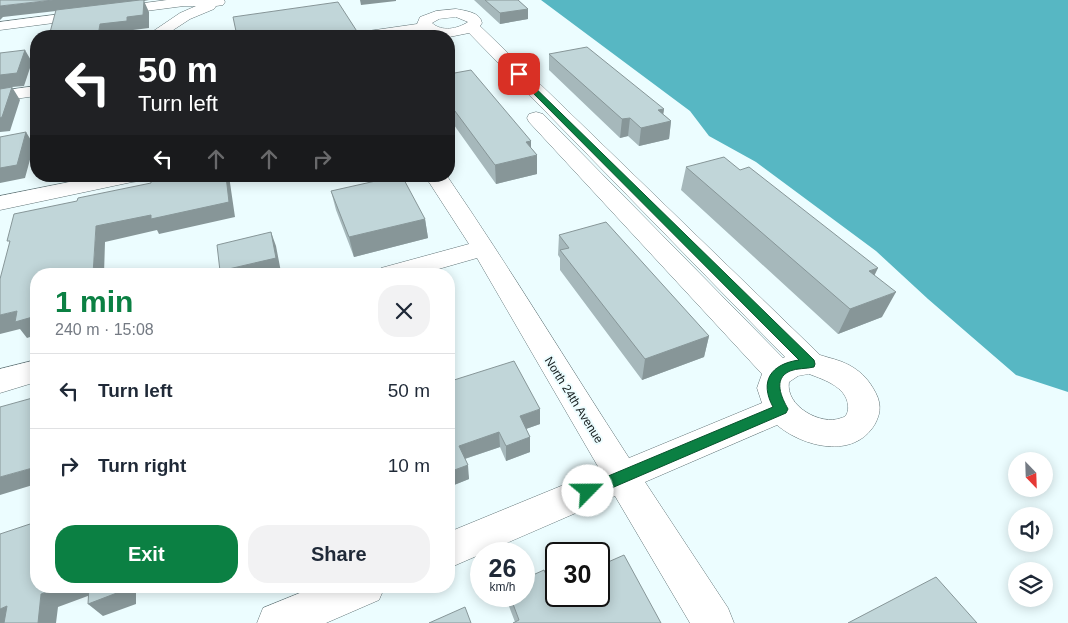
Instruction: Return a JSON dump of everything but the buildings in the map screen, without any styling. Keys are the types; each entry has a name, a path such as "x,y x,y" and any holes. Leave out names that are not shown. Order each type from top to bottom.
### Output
{"street":[{"path":"0,26 184,2 222,1"},
{"path":"163,30 185,16 222,1"},
{"path":"425,27 425,20 436,7 459,24 809,364"},
{"path":"438,30 459,24"},
{"path":"459,24 460,37 778,373"},
{"path":"406,30 425,27 432,30"},
{"path":"0,96 30,91"},
{"path":"0,203 103,182"},
{"name":"North 24th Avenue","path":"440,182 484,248 542,347 714,623"},
{"path":"412,268 484,248"},
{"path":"809,364 824,366 838,372 850,380 860,391 865,402 866,413 861,423 851,430 838,433 823,432 800,424 782,409 774,396 773,384 778,373 786,367 809,364"},
{"path":"0,381 30,373"},
{"path":"455,547 782,409"},
{"path":"278,623 349,593"}],"water":[{"path":"541,0 1068,0 1068,392 1016,375 876,251 756,162 709,136 690,111"}],"route":[{"path":"519,74 809,364 797,364 786,367 778,373 773,384 774,396 782,409 588,491"}]}
